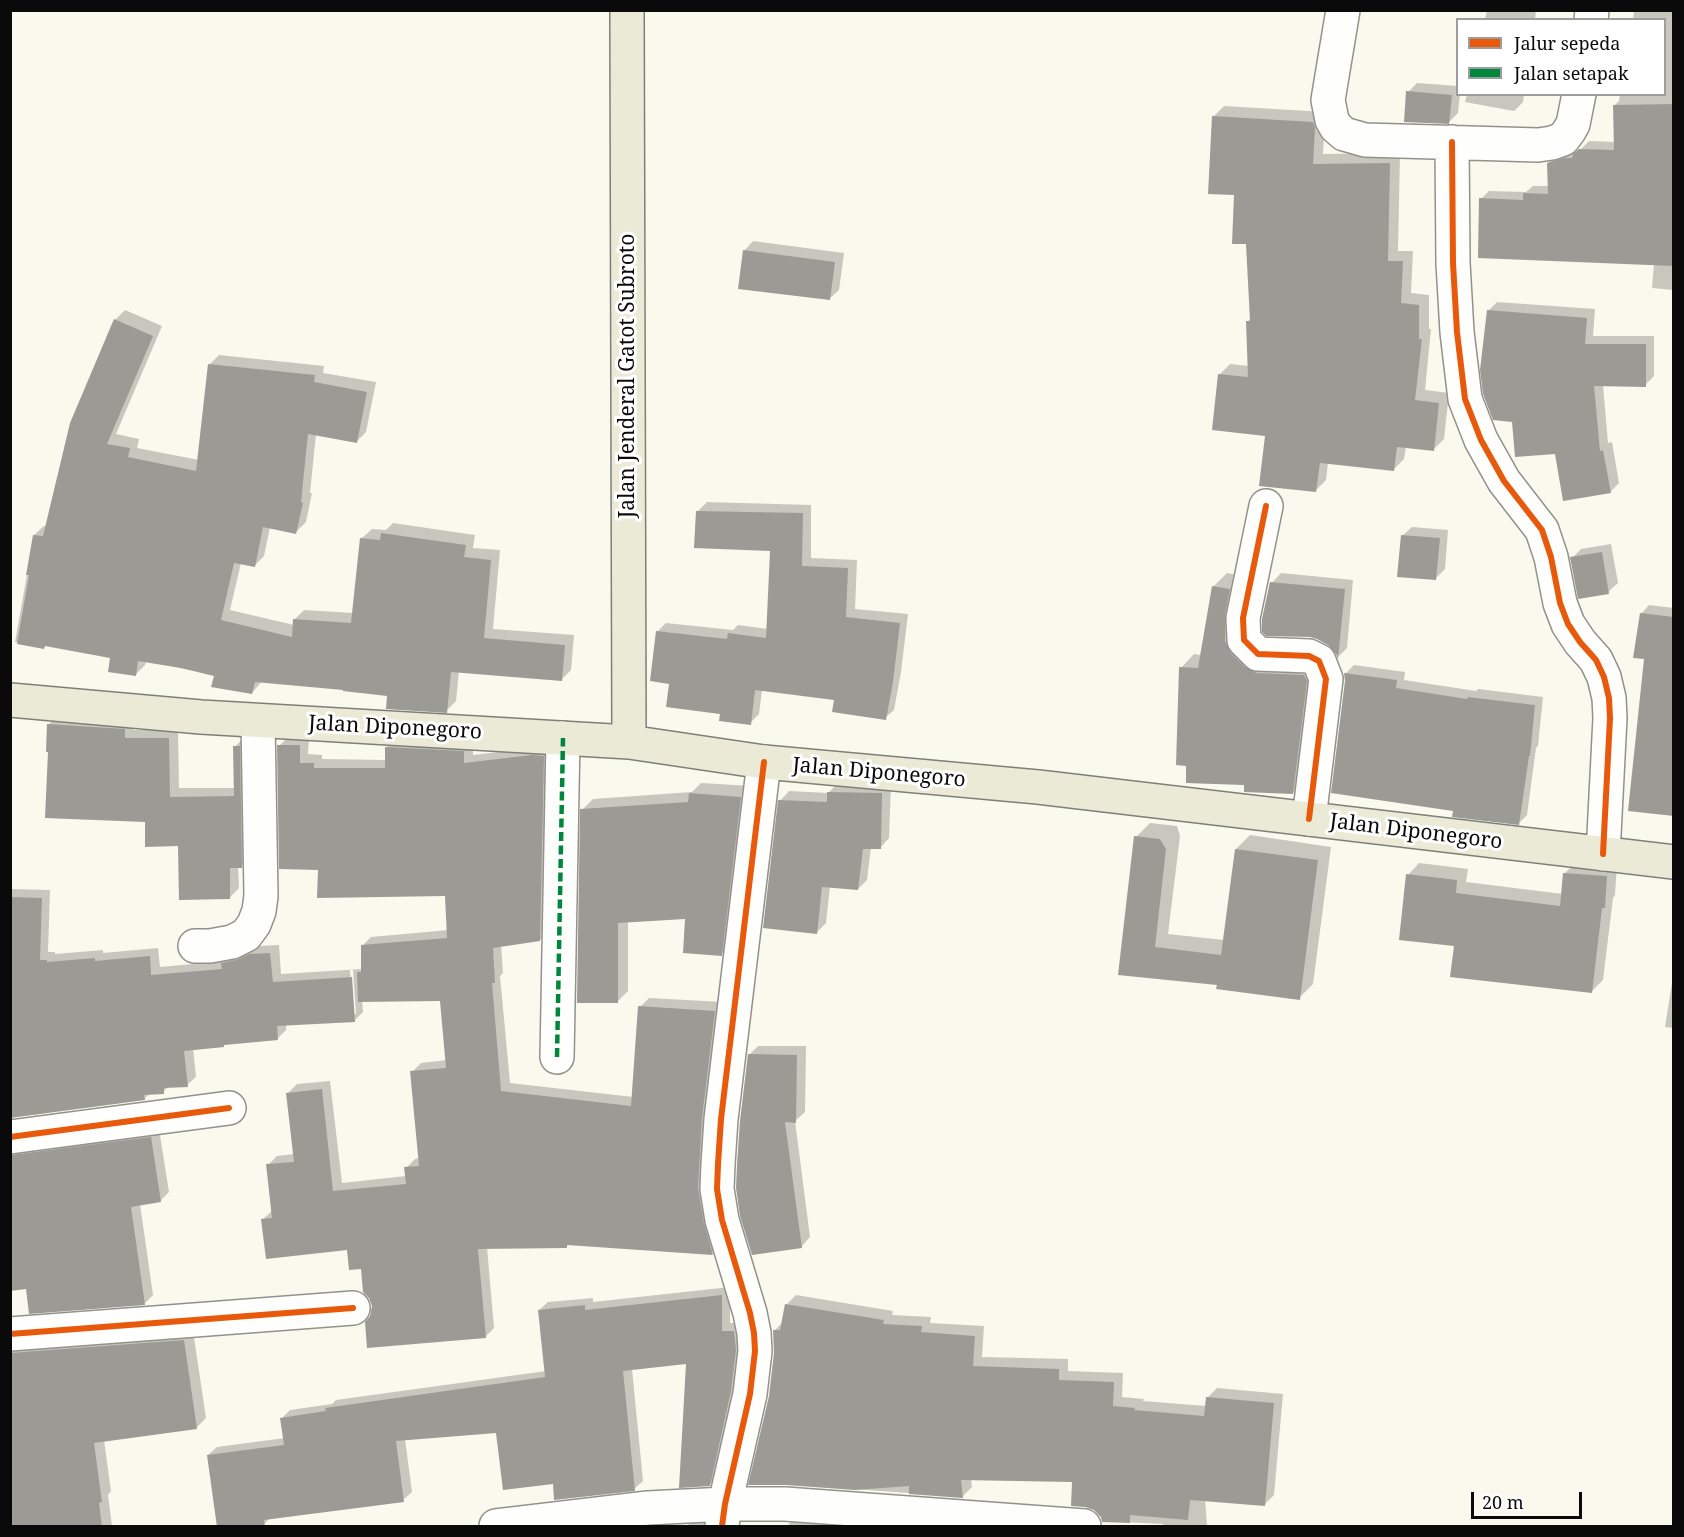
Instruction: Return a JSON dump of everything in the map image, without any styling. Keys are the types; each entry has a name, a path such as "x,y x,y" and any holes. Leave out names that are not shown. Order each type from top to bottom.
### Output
{"main road":[{"name":"Jalan Jenderal Gatot Subroto","path":"627,10 629,742"},
{"name":"Jalan Diponegoro","path":"10,700 258,721 629,742 764,762 1038,787 1674,862"}],"street":[{"path":"1343,10 1328,100 1330,114 1336,127 1344,134 1365,140 1538,145 1563,139 1573,124 1579,96"},
{"path":"1452,142 1453,263 1457,332 1465,399 1481,440 1504,481 1542,530 1551,557 1560,603 1568,624 1596,660 1604,677 1609,698 1610,718 1603,854"},
{"path":"1266,506 1243,618 1244,640 1258,654 1309,656 1319,661 1326,679 1309,819"},
{"path":"195,946 232,942 246,935 259,911 261,896 258,721"},
{"path":"556,1057 563,738"},
{"path":"724,1515 750,1394 755,1351 750,1313 720,1212 717,1189 718,1164 764,762"},
{"path":"10,1137 229,1108"},
{"path":"10,1334 352,1308"},
{"path":"496,1527 648,1508 724,1515 785,1504 1083,1527"}],"building":[{"path":"1406,91 1452,95 1449,124 1404,122"},
{"path":"1674,104 1674,266 1478,258 1479,198 1523,200 1523,193 1548,194 1547,163 1572,158 1579,149 1614,150 1613,105"},
{"path":"1212,116 1313,122 1315,127 1313,164 1390,163 1388,261 1403,261 1401,303 1419,305 1419,339 1422,339 1415,400 1439,403 1434,451 1397,447 1394,471 1320,463 1316,492 1259,486 1265,436 1212,430 1218,374 1248,377 1246,321 1250,321 1246,244 1232,244 1234,195 1208,194"},
{"path":"743,250 835,262 830,300 738,289"},
{"path":"1487,310 1587,318 1585,344 1646,344 1646,387 1594,386 1600,451 1603,450 1611,493 1563,501 1555,454 1515,457 1512,422 1493,420 1483,394 1480,370"},
{"path":"114,319 153,336 107,444 130,448 128,457 196,471 208,364 315,375 314,382 367,392 357,443 308,434 301,502 303,503 296,534 263,527 255,567 234,563 221,620 292,637 293,619 351,623 360,538 380,540 381,533 466,545 464,557 491,560 484,638 565,645 562,681 451,672 447,713 386,709 387,696 255,682 252,694 211,687 214,676 181,668 138,661 136,676 108,672 110,658 45,646 44,649 17,644 29,575 26,575 33,535 43,536 70,423"},
{"path":"696,511 803,513 802,566 848,568 846,617 900,623 886,720 832,712 834,700 755,690 751,725 719,721 720,714 666,707 669,684 650,681 656,631 727,639 728,633 766,638 770,551 694,548"},
{"path":"1401,535 1440,538 1436,580 1397,577"},
{"path":"1602,552 1609,594 1578,599 1570,557"},
{"path":"1270,582 1345,589 1338,659 1328,645 1317,639 1266,636 1262,632 1262,619"},
{"path":"1212,586 1230,589 1225,615 1225,641 1231,653 1245,667 1257,673 1304,675 1307,681 1293,794 1244,792 1244,785 1186,783 1186,766 1176,765 1179,667 1198,668"},
{"path":"1640,613 1674,617 1674,816 1628,811 1644,659 1633,658"},
{"path":"1344,673 1397,680 1396,688 1467,699 1468,697 1535,705 1519,825 1452,817 1453,811 1331,793 1345,681"},
{"path":"47,724 125,729 125,738 169,738 170,797 234,796 233,746 240,746 242,868 230,868 230,899 179,900 178,846 145,847 145,822 45,818"},
{"path":"277,745 300,745 300,763 314,763 314,768 385,768 385,747 464,751 464,763 532,755 544,756 540,941 493,948 495,983 492,983 501,1091 631,1106 638,1006 715,1011 702,1118 698,1188 713,1255 567,1245 567,1248 478,1249 486,1338 367,1348 365,1322 370,1316 372,1306 369,1298 363,1292 361,1269 349,1270 347,1250 266,1259 261,1219 272,1218 266,1164 294,1162 286,1093 322,1089 333,1191 406,1184 404,1167 419,1166 410,1071 446,1068 440,1001 358,1002 357,972 361,972 361,945 447,938 445,896 317,898 318,870 279,869"},
{"path":"827,792 882,793 881,849 863,849 858,890 822,887 817,934 763,928 778,800 827,802"},
{"path":"689,793 741,797 722,956 683,953 685,919 618,923 618,1003 577,1003 580,809 688,802"},
{"path":"1134,836 1160,839 1166,849 1155,947 1221,955 1235,849 1318,860 1300,1000 1216,989 1217,985 1118,975"},
{"path":"1563,873 1607,876 1605,908 1602,908 1592,993 1450,977 1454,946 1399,940 1406,874 1457,880 1456,893 1560,906"},
{"path":"10,897 42,898 40,960 47,960 47,962 95,958 95,961 150,956 151,975 222,969 221,963 249,954 270,953 273,982 352,977 355,1022 277,1026 278,1040 184,1051 188,1087 164,1088 164,1094 144,1095 145,1100 10,1118"},
{"path":"748,1054 797,1055 796,1123 785,1122 802,1248 752,1255 740,1216 736,1188 737,1165"},
{"path":"151,1137 161,1202 131,1207 145,1305 29,1314 26,1289 10,1291 10,1155"},
{"path":"722,1295 722,1331 734,1331 736,1350 731,1391 710,1486 679,1488 686,1364 623,1371 635,1491 554,1500 553,1484 503,1490 496,1433 396,1441 404,1502 264,1520 265,1527 217,1527 207,1455 284,1445 280,1418 326,1411 325,1408 545,1377 538,1310 585,1305 585,1310"},
{"path":"785,1304 884,1320 883,1324 922,1326 921,1332 975,1336 973,1366 1059,1369 1059,1380 1114,1382 1113,1406 1204,1416 1206,1397 1274,1403 1265,1506 1190,1500 1188,1520 1130,1515 1130,1523 1102,1522 1101,1517 1094,1510 1071,1506 1072,1482 961,1480 963,1498 909,1494 909,1486 855,1490 748,1485 769,1396 774,1353 773,1330 780,1330"},
{"path":"184,1340 197,1429 94,1443 102,1502 99,1503 102,1527 10,1527 10,1353"}],"marked path":[{"path":"557,1057 563,738"}],"cycle path":[{"path":"1452,142 1453,263 1457,332 1465,399 1481,440 1504,481 1542,530 1551,557 1560,603 1568,624 1596,660 1604,677 1609,698 1610,718 1603,854"},
{"path":"1266,506 1243,618 1244,640 1258,654 1309,656 1319,661 1326,679 1309,819"},
{"path":"722,1526 750,1394 755,1351 750,1313 722,1220 717,1189 718,1164 721,1119 764,762"},
{"path":"10,1137 229,1108"},
{"path":"10,1334 353,1308"}]}
